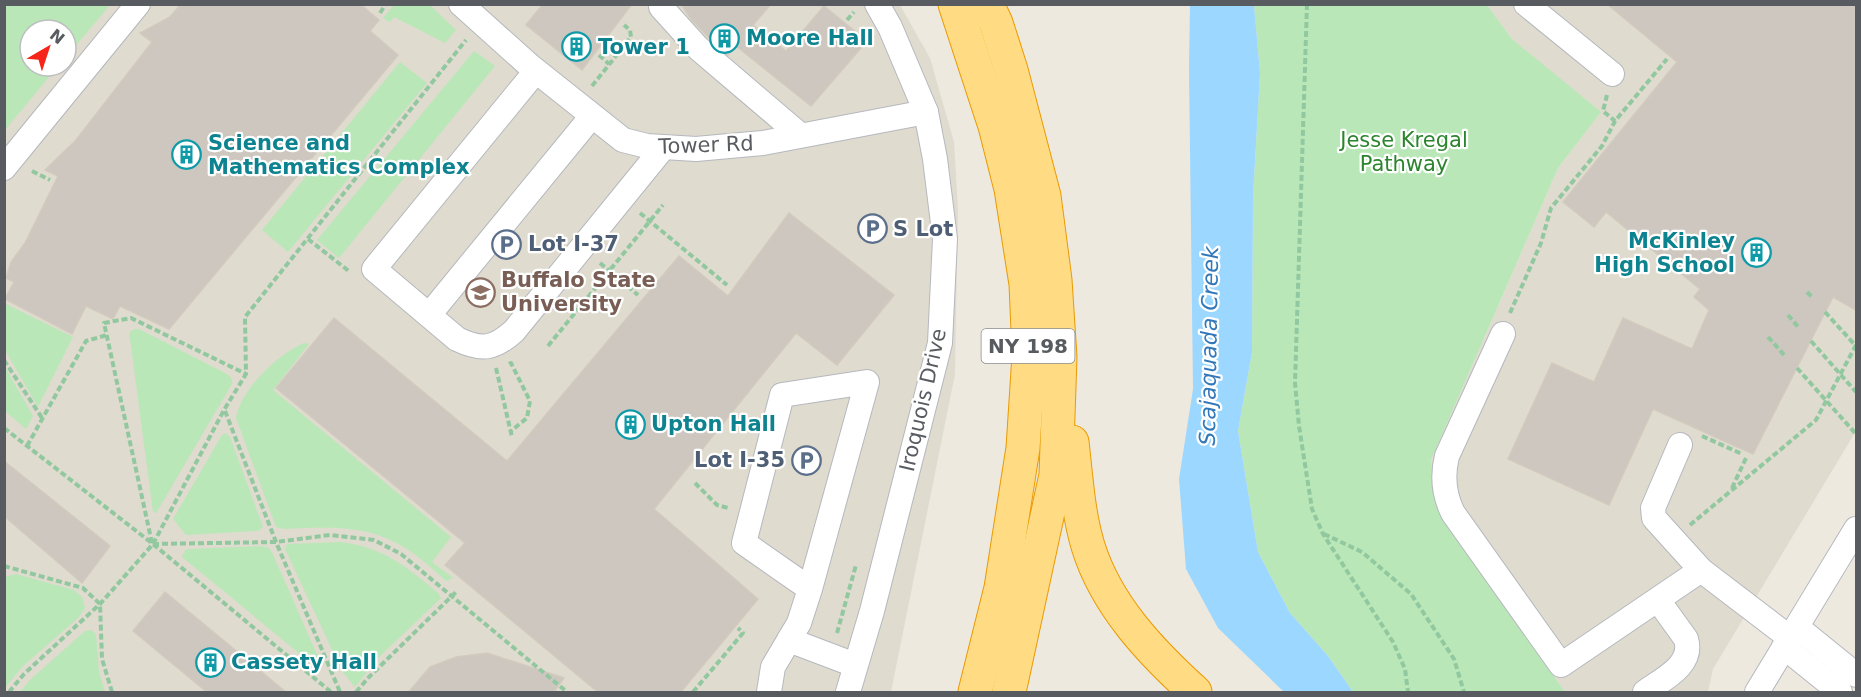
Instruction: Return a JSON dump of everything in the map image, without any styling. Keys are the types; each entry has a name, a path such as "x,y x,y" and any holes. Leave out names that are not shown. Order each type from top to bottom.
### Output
{"highway":[{"name":"NY 198","path":"955,4 995,126 1011,189 1026,284 1029,355 1022,459 1001,588 975,693"},
{"name":"NY 198","path":"987,4 996,22 1011,70 1044,196 1055,280 1060,357 1056,474 1009,693"},
{"path":"1060,357 1082,514 1089,547 1104,583 1127,622 1150,649 1195,693"}],"street":[{"path":"4,168 138,4"},
{"name":"Tower Rd","path":"461,4 536,71 623,140 663,148 696,149 763,143 926,112"},
{"name":"Iroquois Drive","path":"848,693 872,611 940,343 945,239 935,159 926,112 890,27 877,4"},
{"path":"1526,4 1612,74"},
{"path":"661,7 698,48 800,135"},
{"path":"536,71 374,269 458,339 469,345 492,346 513,331 663,148"},
{"path":"429,315 592,116"},
{"path":"1506,325 1447,456 1444,468 1446,491 1453,513 1562,665 1701,570"},
{"path":"769,693 773,667 799,623 810,590 867,382 782,395 744,543 810,590"},
{"path":"1690,440 1653,508 1654,518 1701,570 1790,637 1857,675"},
{"path":"1756,693 1857,529"},
{"path":"1645,693 1682,666 1688,654 1689,646 1686,639 1658,600"},
{"path":"1790,637 1840,693"},
{"path":"789,639 855,665"}],"path":[{"path":"380,13 386,4"},
{"path":"1307,4 1295,383 1306,478 1312,509 1323,534 1393,642 1405,669 1408,693"},
{"path":"589,89 631,38 630,30 624,25"},
{"path":"9,693 24,674 100,604 153,544 224,410 246,374 245,317 470,35"},
{"path":"599,55 609,64"},
{"path":"1506,325 1540,243 1551,208 1602,146 1615,121 1667,59"},
{"path":"1603,111 1615,121"},
{"path":"548,346 607,269 663,205"},
{"path":"648,220 727,285"},
{"path":"308,239 349,272"},
{"path":"607,269 638,296"},
{"path":"1807,292 1813,298"},
{"path":"1687,527 1816,420 1856,346 1825,312"},
{"path":"1788,315 1799,328"},
{"path":"153,544 104,323 131,318 246,374"},
{"path":"27,446 86,341 107,335"},
{"path":"1768,337 1786,357"},
{"path":"1811,341 1857,392"},
{"path":"4,360 42,418"},
{"path":"511,363 530,401 527,418 511,431"},
{"path":"496,368 512,437"},
{"path":"1797,368 1857,434"},
{"path":"224,410 276,542 340,693"},
{"path":"5,429 153,544 331,693"},
{"path":"1690,440 1744,456 1731,491"},
{"path":"695,483 717,505"},
{"path":"1323,534 1362,552 1411,594 1454,660 1464,693"},
{"path":"153,544 276,542 330,535 374,540 401,554 567,693"},
{"path":"836,636 858,557"},
{"path":"4,566 83,588 100,604 102,659 112,693"},
{"path":"356,693 369,676 457,591"},
{"path":"693,693 743,633 738,628"},
{"path":"692,682 698,687"}],"shaded area":[{"name":"Buffalo State University","path":"4,5 900,5 930,58 954,142 958,210 955,374 891,692 5,692"},
{"name":"McKinley High School","path":"1487,5 1856,5 1856,431 1713,669 1708,692 1565,692 1456,537 1436,497 1431,460 1558,168 1600,113 1512,39"}],"green space":[{"path":"5,4 110,5 78,43 78,18 18,18 18,78 48,78 5,130"},
{"path":"394,5 430,5 456,30 445,43 394,17 390,22 383,18"},
{"name":"Jesse Kregal Pathway","path":"1254,5 1487,5 1512,39 1601,112 1558,168 1431,460 1436,497 1456,537 1565,692 1353,692 1328,656 1290,613 1258,552 1238,431 1252,352 1253,197 1260,73"},
{"path":"474,51 495,66 339,258 317,240"},
{"path":"400,62 427,83 288,252 262,230"},
{"path":"4,303 73,337 38,407 5,350"},
{"path":"134,329 139,329 225,373 232,380 232,384 156,513 153,512 129,333"},
{"path":"304,343 309,344 273,390 451,537 432,562 453,578 446,581 408,550 372,533 353,529 276,527 236,418 245,396 262,374 283,355"},
{"path":"5,367 33,416 26,429 5,411"},
{"path":"225,433 230,437 263,527 258,531 186,535 173,519"},
{"path":"340,542 369,548 393,559 426,583 441,598 377,659 355,687 342,671 285,549 287,544"},
{"path":"261,546 269,548 272,552 322,666 317,668 182,557 185,550 190,549"},
{"path":"16,574 74,590 82,597 85,608 78,618 22,667 5,688 5,577"},
{"path":"91,630 96,634 99,672 105,692 20,692 30,680 85,631"}],"water":[{"name":"Scajaquada Creek","path":"1190,5 1254,5 1260,73 1253,197 1252,352 1238,431 1258,552 1290,613 1328,656 1353,692 1284,692 1218,628 1186,569 1179,479 1193,389"}],"building":[{"name":"Science and Mathematics Complex","path":"181,4 360,4 379,20 370,31 398,55 169,329 120,306 113,319 86,306 72,334 5,299 14,282 6,278 11,262 25,243 58,176 45,170 76,140 152,42 140,33 170,17"},
{"name":"Tower 1","path":"543,4 632,4 582,70 526,25"},
{"path":"681,4 771,4 753,25 786,51 824,6 867,41 811,106 736,46 728,55 691,19"},
{"name":"McKinley High School","path":"1607,4 1857,4 1857,311 1833,297 1753,454 1653,409 1609,505 1508,459 1552,363 1594,382 1623,318 1692,349 1709,310 1694,297 1700,289 1606,212 1594,227 1563,202 1677,62"},
{"name":"Upton Hall","path":"789,213 894,295 837,365 796,333 654,509 758,599 680,693 599,693 445,565 465,543 276,388 334,318 507,461 679,256 728,296"},
{"path":"4,461 110,546 82,583 4,516"},
{"name":"Cassety Hall","path":"165,592 287,693 208,693 133,631"},
{"path":"487,653 564,678 553,693 408,693 430,667 456,657"}],"place":[{"name":"Moore Hall","path":"725,38"},
{"name":"Tower 1","path":"577,47"},
{"name":"Science and Mathematics Complex","path":"187,155"},
{"name":"S Lot","path":"872,229"},
{"name":"Lot I-37","path":"507,244"},
{"name":"McKinley High School","path":"1756,253"},
{"name":"Buffalo State University","path":"480,292"},
{"name":"Upton Hall","path":"630,424"},
{"name":"Lot I-35","path":"806,460"},
{"name":"Cassety Hall","path":"210,662"}]}
